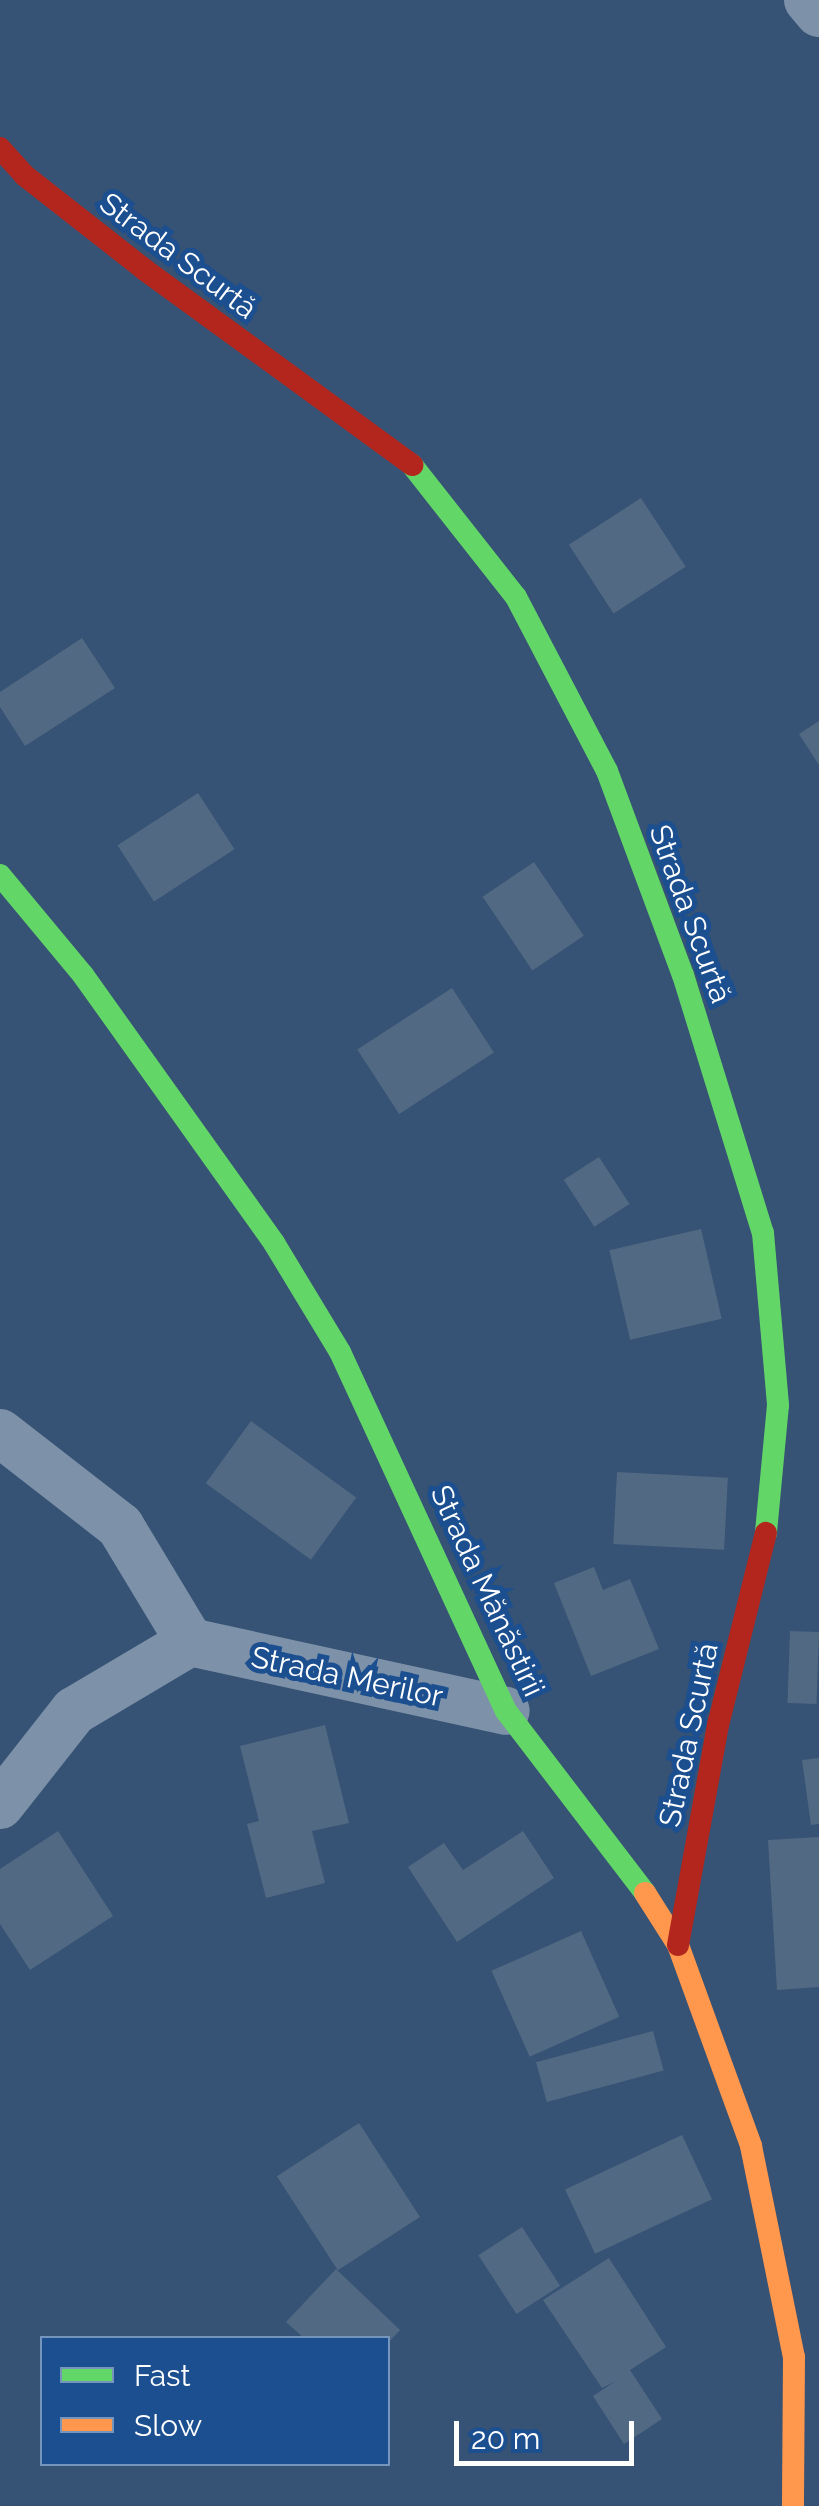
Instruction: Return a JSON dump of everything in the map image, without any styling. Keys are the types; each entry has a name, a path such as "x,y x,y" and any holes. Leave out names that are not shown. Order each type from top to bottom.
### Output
{"street":[{"path":"808,0 819,13"},
{"name":"Strada Scurtă","path":"0,148 24,174 145,270 414,467 516,596 606,772 628,827 683,975 763,1233 778,1405 765,1543 718,1724 678,1945"},
{"name":"Strada Mănăstirii","path":"0,875 106,1006 274,1244 340,1352 506,1711 639,1882 678,1945 754,2164 794,2357 793,2506"},
{"path":"0,1433 120,1526 190,1642 74,1710 0,1805"},
{"name":"Strada Merilor","path":"190,1642 506,1711"}],"building":[{"path":"641,498 686,567 614,614 569,545"},
{"path":"82,638 115,688 25,746 0,707 0,692"},
{"path":"819,721 819,765 799,734"},
{"path":"198,793 234,849 154,901 117,845"},
{"path":"534,862 584,936 532,970 483,897"},
{"path":"452,988 494,1053 399,1114 357,1050"},
{"path":"599,1157 629,1204 594,1227 564,1180"},
{"path":"701,1229 722,1319 630,1340 609,1250"},
{"path":"251,1421 356,1497 311,1560 206,1483"},
{"path":"617,1472 728,1478 724,1550 613,1544"},
{"path":"594,1567 603,1590 630,1579 659,1649 591,1676 554,1583"},
{"path":"790,1631 819,1632 816,1704 787,1703"},
{"path":"325,1725 349,1823 312,1831 325,1883 266,1898 247,1824 259,1821 240,1746"},
{"path":"819,1758 819,1824 811,1825 802,1760"},
{"path":"58,1831 113,1916 30,1970 0,1924 0,1869"},
{"path":"523,1831 554,1878 457,1942 408,1867 444,1843 463,1870"},
{"path":"819,1837 819,1987 777,1990 768,1840"},
{"path":"581,1931 619,2017 530,2057 491,1971"},
{"path":"653,2031 664,2071 547,2102 536,2062"},
{"path":"359,2123 420,2217 338,2270 277,2176"},
{"path":"682,2135 712,2199 595,2254 565,2190"},
{"path":"522,2227 560,2286 517,2314 478,2255"},
{"path":"609,2258 666,2347 630,2370 662,2419 624,2444 593,2396 616,2381 602,2388 543,2300"},
{"path":"336,2269 400,2330 390,2341 390,2336 302,2336 286,2322"}],"traffic: fast":[{"path":"412,465 516,597 607,771 683,975 763,1233 778,1405 766,1533"},
{"path":"0,875 83,975 274,1243 340,1352 506,1711 645,1893"}],"traffic: slow":[{"path":"645,1893 678,1945 751,2146 794,2357 793,2506"}],"traffic: jam":[{"path":"0,148 24,175 145,270 412,465"},
{"path":"678,1945 718,1725 766,1533"}]}
